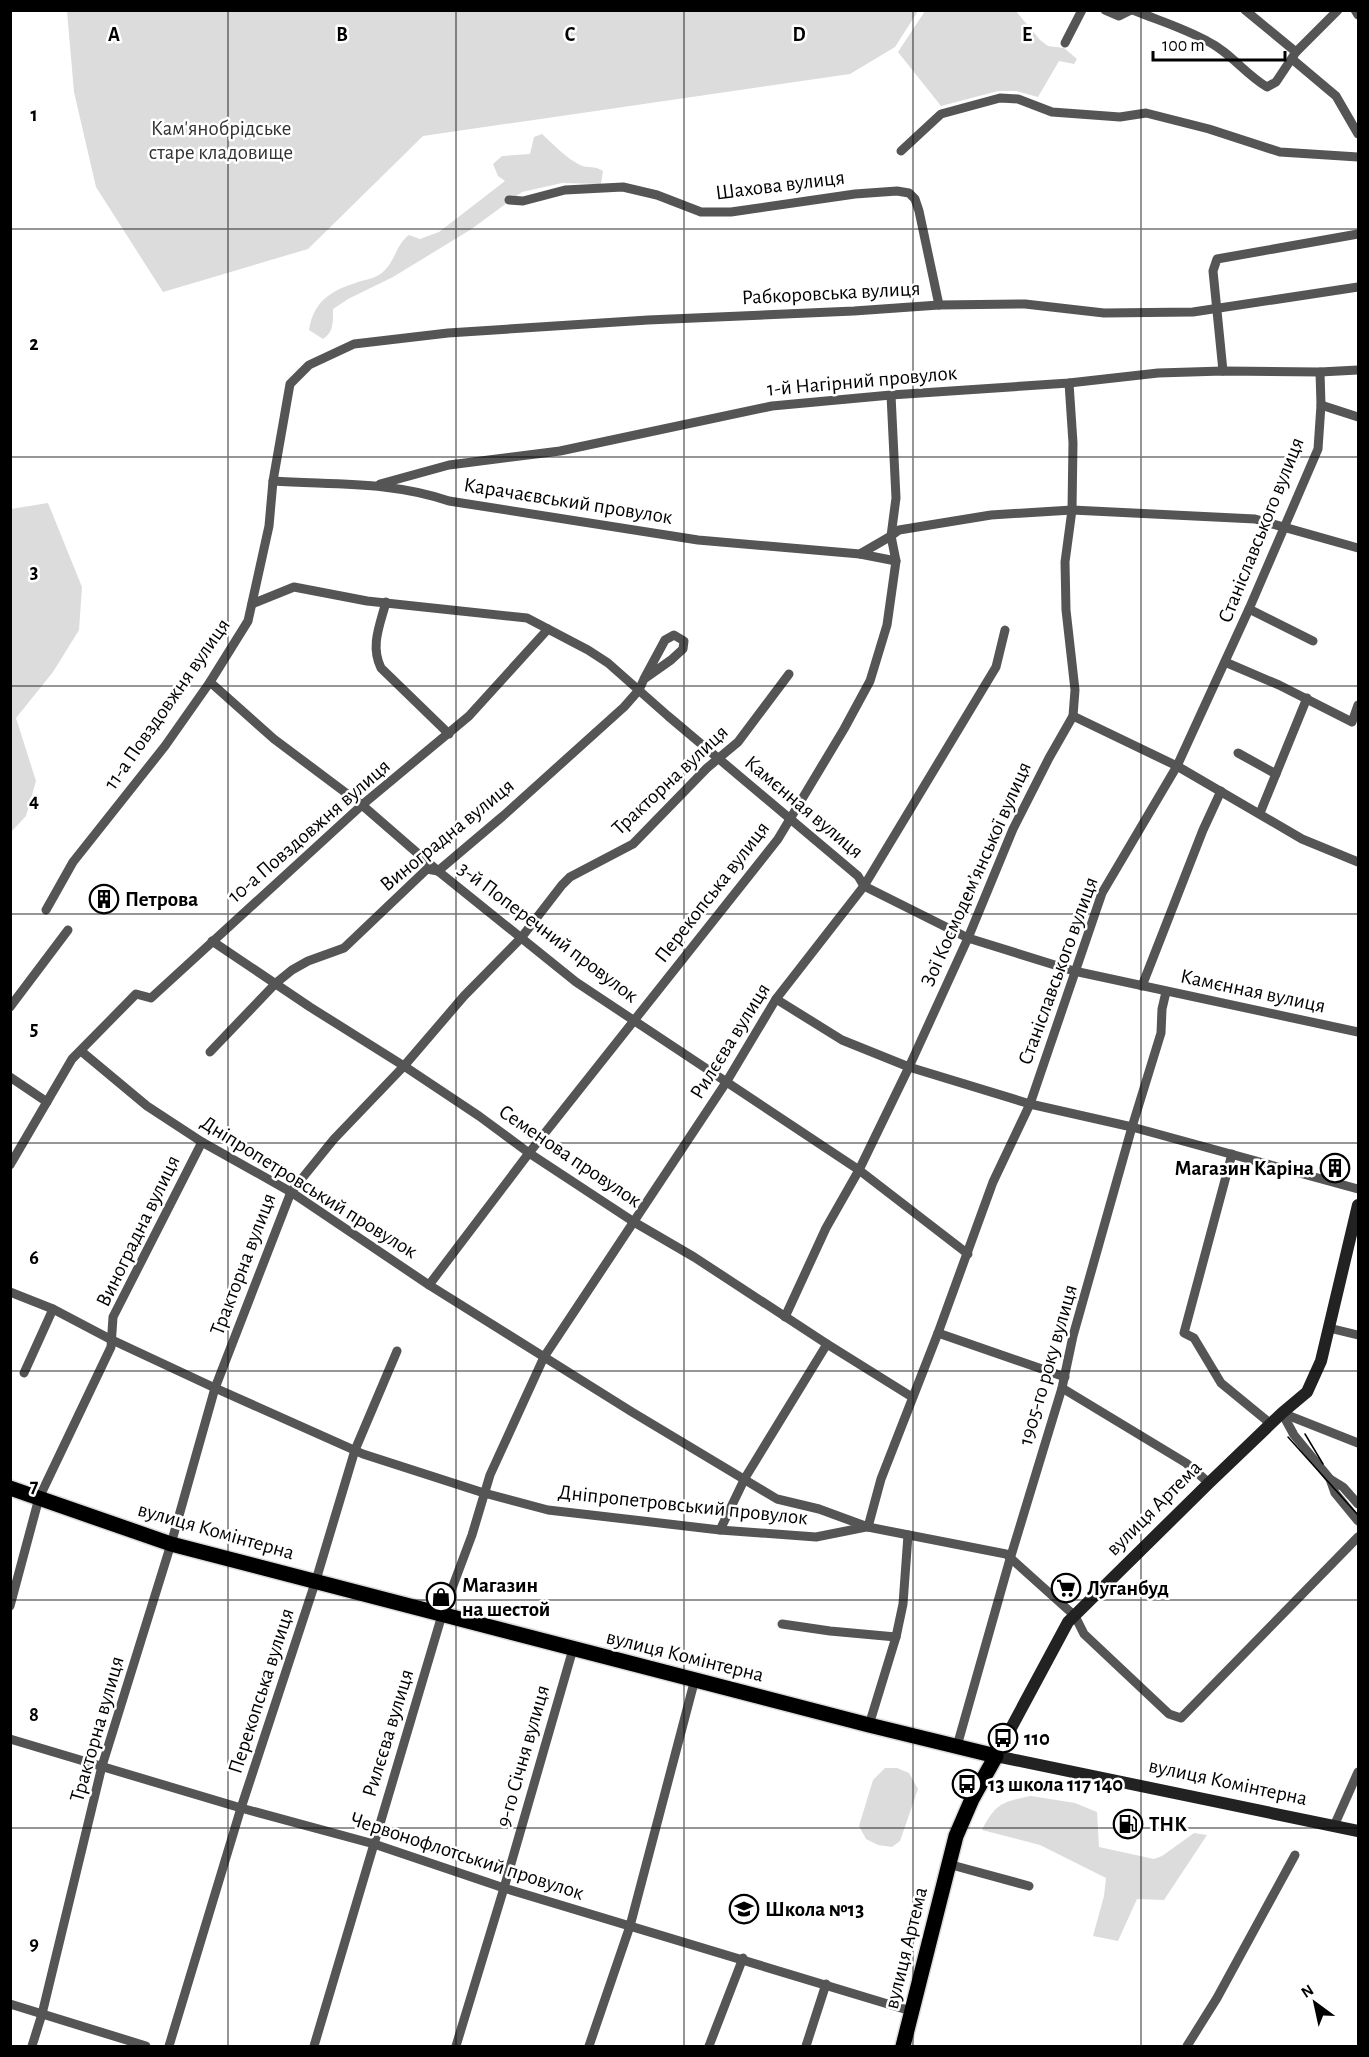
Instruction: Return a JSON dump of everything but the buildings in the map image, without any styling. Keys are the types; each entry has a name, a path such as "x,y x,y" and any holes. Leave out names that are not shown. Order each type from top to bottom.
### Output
{"main road":[{"name":"вулиця Комінтерна","path":"10,1488 171,1544 996,1756"},
{"name":"вулиця Артема","path":"903,2046 956,1836 972,1799 996,1756"}],"street":[{"path":"1065,42 1082,10"},
{"path":"1105,10 1119,16 1132,10 1209,41 1252,78 1267,87 1276,82 1294,55 1338,10"},
{"path":"1245,10 1336,96 1359,134"},
{"path":"1355,10 1359,15"},
{"path":"901,151 941,114 1000,98 1018,99 1052,112 1120,117 1146,113 1209,129 1280,152 1359,157"},
{"name":"Шахова вулиця","path":"509,200 523,201 565,190 623,187 657,195 701,213 732,212 855,194 897,191 909,193 915,200 919,211 939,305"},
{"path":"1222,371 1213,271 1217,259 1359,234"},
{"name":"Рабкоровська вулиця","path":"309,365 354,344 448,333 939,305 1025,304 1104,313 1193,312 1359,287"},
{"name":"11-а Повздовжня вулиця","path":"46,910 73,862 165,746 210,682 248,621 269,526 273,481 290,384 309,365"},
{"name":"1-й Нагірний провулок","path":"376,485 449,465 560,451 772,406 1158,374 1359,370"},
{"name":"Станіславського вулиця","path":"868,1527 881,1479 968,1254 993,1182 1030,1104 1102,893 1177,766 1249,609 1318,449 1321,405 1320,372"},
{"name":"Зої Космодем’янської вулиця","path":"785,1317 826,1228 859,1170 909,1067 968,939 1013,829 1073,716 1075,690 1066,610 1065,562 1072,510 1073,443 1069,383"},
{"name":"Перекопська вулиця","path":"429,1285 529,1153 778,839 870,681 887,625 896,561 891,536 896,498 891,395"},
{"path":"1321,405 1359,417"},
{"name":"Карачаєвський провулок","path":"273,481 376,485 428,494 449,501 698,540 860,554 896,561"},
{"path":"860,554 898,530 991,515 1072,510 1255,519 1359,548"},
{"name":"Камєнная вулиця","path":"252,604 294,587 367,601 527,618 598,656 858,876 864,886 968,939 1074,971 1359,1032"},
{"path":"386,602 376,641 375,656 381,668 449,734"},
{"path":"1249,609 1313,641"},
{"name":"10-а Повздовжня вулиця","path":"10,1165 72,1059 136,994 151,998 362,806 470,716 548,629"},
{"name":"Рилєєва вулиця","path":"314,2046 442,1615 472,1534 490,1476 544,1357 727,1081 776,999 864,886 996,667 1005,630"},
{"name":"Виноградна вулиця","path":"210,1052 276,982 308,961 344,948 427,869 438,871 503,816 624,707 639,690 644,679 665,640 674,635 684,641 683,649 644,679"},
{"path":"1225,662 1306,698 1352,722 1359,705"},
{"name":"Тракторна вулиця","path":"32,2046 42,2014 102,1767 171,1544 215,1388 291,1192 334,1139 404,1066 464,996 521,938 570,878 633,844 718,758 738,742 789,674"},
{"name":"3-й Поперечний провулок","path":"210,682 274,738 362,806 438,871 576,982 859,1170 968,1254"},
{"path":"1260,813 1306,698"},
{"path":"1073,716 1177,766 1302,839 1359,862"},
{"path":"1238,753 1276,774"},
{"path":"1142,986 1156,946 1221,791"},
{"path":"10,1007 68,930"},
{"name":"Семенова провулок","path":"212,941 479,1116 529,1153 912,1397"},
{"name":"1905-го року вулиця","path":"957,1746 1062,1388 1073,1336 1161,1033 1162,1009 1166,992"},
{"path":"776,999 842,1040 909,1067 1030,1104 1132,1127 1359,1189"},
{"name":"Дніпропетровський провулок","path":"81,1051 147,1106 202,1142 291,1192 429,1285 777,1499 819,1509 868,1527"},
{"path":"10,1077 47,1102"},
{"name":"Виноградна вулиця","path":"10,1606 39,1498 111,1347 113,1317 202,1142"},
{"path":"1232,1154 1184,1332 1194,1338 1221,1383 1270,1424"},
{"name":"вулиця Артема","path":"996,1756 1068,1622 1270,1424 1307,1392 1321,1360 1359,1205"},
{"name":"Дніпропетровський провулок","path":"10,1292 52,1309 215,1388 356,1450 484,1493 548,1510 720,1530 816,1537 868,1527"},
{"path":"24,1373 52,1309"},
{"path":"1329,1328 1359,1335"},
{"path":"938,1333 1065,1377"},
{"path":"720,1530 745,1478 826,1344"},
{"name":"Перекопська вулиця","path":"169,2046 356,1450 397,1351"},
{"path":"1062,1388 1186,1463 1209,1483"},
{"path":"1282,1413 1359,1443"},
{"path":"1282,1413 1294,1435 1330,1479 1335,1493 1359,1521"},
{"path":"1330,1479 1343,1486 1359,1504"},
{"path":"868,1527 1006,1554 1075,1616 1084,1634 1169,1714 1181,1718 1359,1537"},
{"path":"869,1725 896,1637 903,1604 908,1535"},
{"path":"782,1624 896,1637"},
{"name":"9-го Січня вулиця","path":"456,2046 573,1648"},
{"path":"589,2046 630,1926 695,1679"},
{"name":"Червонофлотський провулок","path":"10,1739 242,1808 374,1844 504,1888 743,1958 911,2011"},
{"name":"вулиця Комінтерна","path":"996,1756 1359,1831"},
{"path":"1334,1826 1359,1772"},
{"path":"1187,2046 1217,1998 1295,1855"},
{"path":"948,1864 1029,1886"},
{"path":"709,2046 743,1958"},
{"path":"806,2046 826,1984"},
{"path":"10,2004 146,2046"}],"green space":[{"name":"Кам'янобрідське старе кладовище","path":"67,10 918,11 895,47 850,74 423,136 308,249 163,292 96,187 74,92"},
{"path":"1015,10 1040,40 1048,46 1064,48 1077,59 1074,64 1059,61 1038,97 1016,91 998,91 941,106 898,52 925,11"},
{"path":"542,134 575,162 603,171 601,184 562,183 522,192 470,230 393,277 333,309 331,330 323,339 309,330 315,311 326,297 342,288 379,275 409,235 420,239 439,232 505,181 498,176 493,164 502,156 530,154 534,137"},
{"path":"48,503 82,587 79,630 53,672 16,718 36,781 26,816 11,832 11,509"},
{"path":"885,1768 897,1768 909,1773 918,1789 900,1841 892,1847 878,1845 866,1839 859,1826 873,1780"},
{"path":"1031,1796 1075,1803 1097,1812 1099,1847 1154,1859 1162,1856 1194,1833 1207,1835 1164,1900 1137,1899 1118,1941 1093,1936 1104,1896 1106,1878 1040,1845 982,1830 991,1814 1001,1805"}],"tram line":[{"path":"1305,1434 1323,1464"},
{"path":"1288,1437 1358,1515"}],"place":[{"name":"Петрова","path":"104,899"},
{"name":"Магазин Каріна","path":"1335,1168"},
{"name":"Луганбуд","path":"1066,1588"},
{"name":"Магазин на шестой","path":"441,1597"},
{"name":"110","path":"1003,1738"},
{"name":"13 школа 117 140","path":"967,1784"},
{"name":"ТНК","path":"1128,1824"},
{"name":"Школа №13","path":"744,1909"}]}
